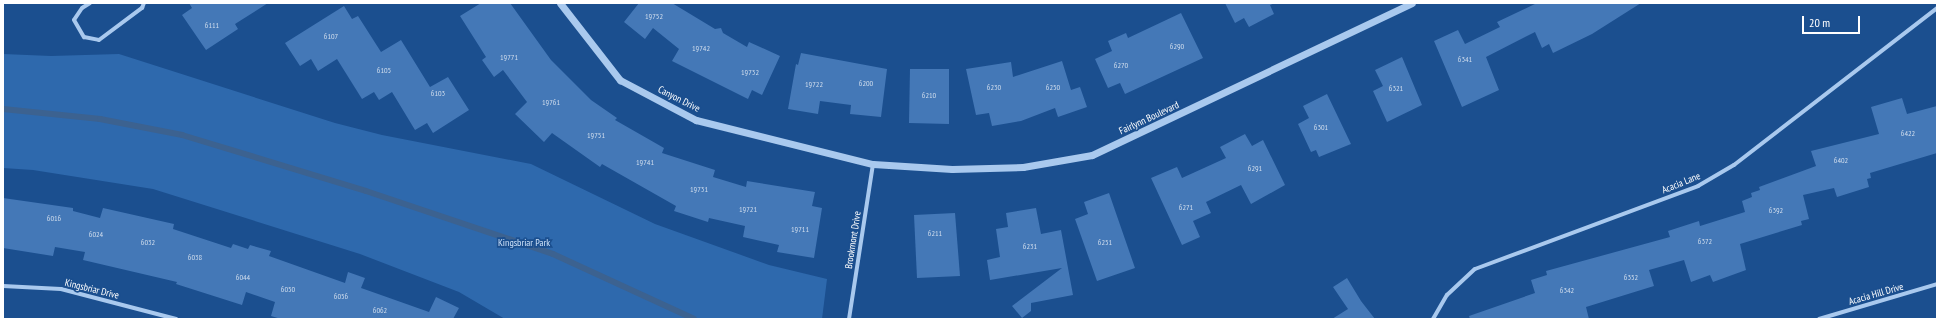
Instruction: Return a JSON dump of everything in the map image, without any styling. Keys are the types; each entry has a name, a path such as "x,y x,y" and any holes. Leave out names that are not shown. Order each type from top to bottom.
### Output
{"street":[{"path":"90,3 82,8 74,20 84,37 99,40 142,8 144,3"},
{"name":"Canyon Drive","path":"560,3 620,80 696,120 873,164"},
{"name":"Fairlynn Boulevard","path":"873,164 952,169 1023,167 1092,156 1412,3"},
{"name":"Acacia Lane","path":"1433,319 1447,295 1475,268 1698,186 1734,165 1937,8"},
{"name":"Brookmont Drive","path":"849,319 873,164"},
{"name":"Acacia Hill Drive","path":"1819,319 1937,284"},
{"name":"Kingsbriar Drive","path":"3,286 61,289 176,319"}],"green space":[{"name":"Kingsbriar Park","path":"3,54 51,56 119,54 335,123 382,135 531,164 655,224 769,265 827,279 822,319 505,319 459,292 360,254 153,189 33,170 3,168"}],"building":[{"path":"189,3 268,3 235,24 238,29 206,50 182,15 192,8"},
{"path":"481,3 510,3 551,60 591,100 617,118 615,120 664,148 662,153 715,170 713,177 746,187 747,181 815,192 812,206 822,208 814,258 777,252 779,245 743,237 745,226 709,218 708,222 674,211 676,206 602,164 600,167 552,133 544,142 515,114 527,102 503,70 494,77 482,60 486,57 460,16"},
{"path":"639,3 672,3 715,29 721,28 723,33 747,47 749,42 780,56 762,95 752,90 748,99 672,61 679,49 653,28 645,39 624,22"},
{"path":"1225,3 1275,3 1270,5 1274,14 1249,27 1244,18 1235,23"},
{"path":"1537,3 1641,3 1592,34 1553,53 1549,44 1542,48 1535,32 1486,57 1499,90 1462,107 1434,41 1458,30 1465,44 1500,27 1497,22"},
{"path":"344,6 352,19 358,16 381,52 401,40 430,87 448,77 469,110 433,133 427,123 415,130 392,92 379,100 374,92 362,99 337,59 318,71 311,59 300,66 285,43"},
{"path":"1181,13 1203,58 1125,94 1120,83 1108,88 1095,59 1112,51 1108,41 1126,33 1128,38"},
{"path":"801,53 887,69 881,117 850,114 851,105 820,101 818,114 788,109 796,64 798,65"},
{"path":"1402,57 1422,105 1387,122 1373,91 1383,86 1375,70"},
{"path":"1062,61 1071,90 1080,87 1087,107 1058,117 1055,108 1021,121 992,126 989,113 976,115 966,69 1011,62 1013,77"},
{"path":"910,69 949,69 949,124 909,123"},
{"path":"1327,94 1351,144 1319,157 1316,150 1311,152 1298,124 1309,118 1303,106"},
{"path":"1902,98 1907,114 1937,106 1937,153 1870,173 1871,178 1867,179 1869,187 1837,197 1834,188 1803,195 1809,219 1801,221 1802,225 1740,244 1746,270 1713,282 1710,275 1691,282 1684,260 1649,270 1654,286 1586,307 1589,319 1470,319 1469,316 1535,293 1531,280 1547,275 1546,271 1670,237 1668,231 1699,221 1700,226 1745,212 1742,201 1752,197 1751,193 1760,190 1759,187 1816,166 1811,151 1879,134 1871,107"},
{"path":"1245,134 1252,146 1263,140 1285,185 1251,204 1241,185 1206,202 1211,213 1193,221 1200,237 1182,245 1151,178 1177,167 1182,178 1226,158 1220,147"},
{"path":"1109,193 1135,268 1097,281 1075,219 1088,214 1084,202"},
{"path":"3,198 73,208 73,211 100,218 103,208 174,224 173,229 231,248 233,244 248,249 250,245 271,251 269,256 345,283 348,272 365,278 361,288 429,312 436,297 459,308 453,319 281,319 271,316 275,302 246,292 242,305 176,284 177,282 83,260 85,252 55,247 53,256 3,248"},
{"path":"1036,208 1041,234 1061,230 1073,295 1031,303 1031,311 1022,318 1012,306 1062,268 990,280 987,260 1000,257 996,229 1008,227 1006,213"},
{"path":"955,213 960,276 917,278 914,215"},
{"path":"1347,278 1361,301 1375,319 1332,319 1348,309 1333,287"}],"waterway":[{"path":"3,109 100,119 182,135 366,191 553,254 694,319"}]}
